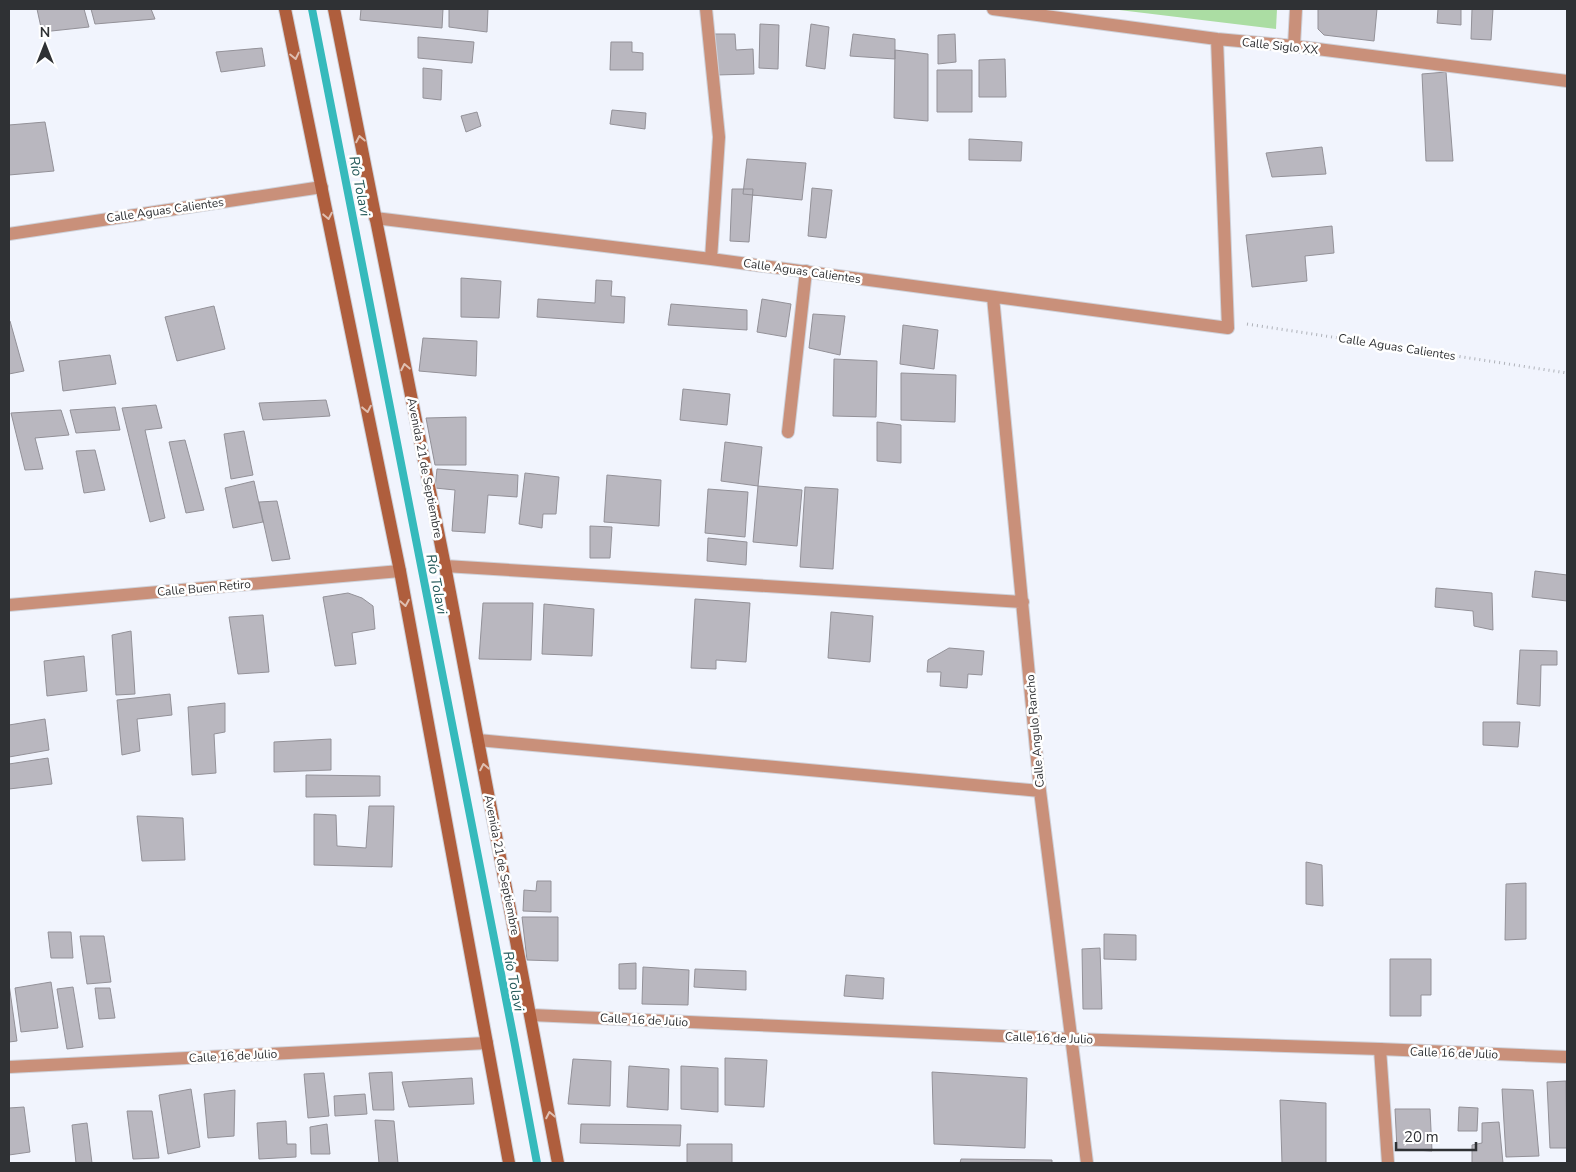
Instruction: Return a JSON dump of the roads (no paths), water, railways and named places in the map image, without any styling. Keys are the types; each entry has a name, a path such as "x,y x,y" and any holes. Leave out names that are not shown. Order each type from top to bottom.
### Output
{"street":[{"path":"285,9 400,571 509,1163"},
{"name":"Avenida 21 de Septiembre","path":"334,9 445,566 558,1163"},
{"path":"706,9 719,136 711,258"},
{"name":"Calle Siglo XX","path":"993,9 1216,39 1294,46 1567,81"},
{"path":"1294,46 1296,9"},
{"name":"Calle Aguas Calientes","path":"375,218 711,258 993,297 1227,325 1216,39"},
{"name":"Calle Aguas Calientes","path":"9,234 322,187"},
{"path":"788,432 806,271"},
{"name":"Calle Angulo Rancho","path":"993,297 1040,791 1087,1163"},
{"path":"445,566 1023,602"},
{"name":"Calle Buen Retiro","path":"9,605 400,571"},
{"path":"478,740 1040,791"},
{"name":"Calle 16 de Julio","path":"531,1015 1071,1039 1567,1058"},
{"name":"Calle 16 de Julio","path":"9,1067 487,1043"},
{"path":"1380,1050 1388,1163"}],"waterway":[{"name":"Río Tolavi","path":"312,9 537,1163"}]}
